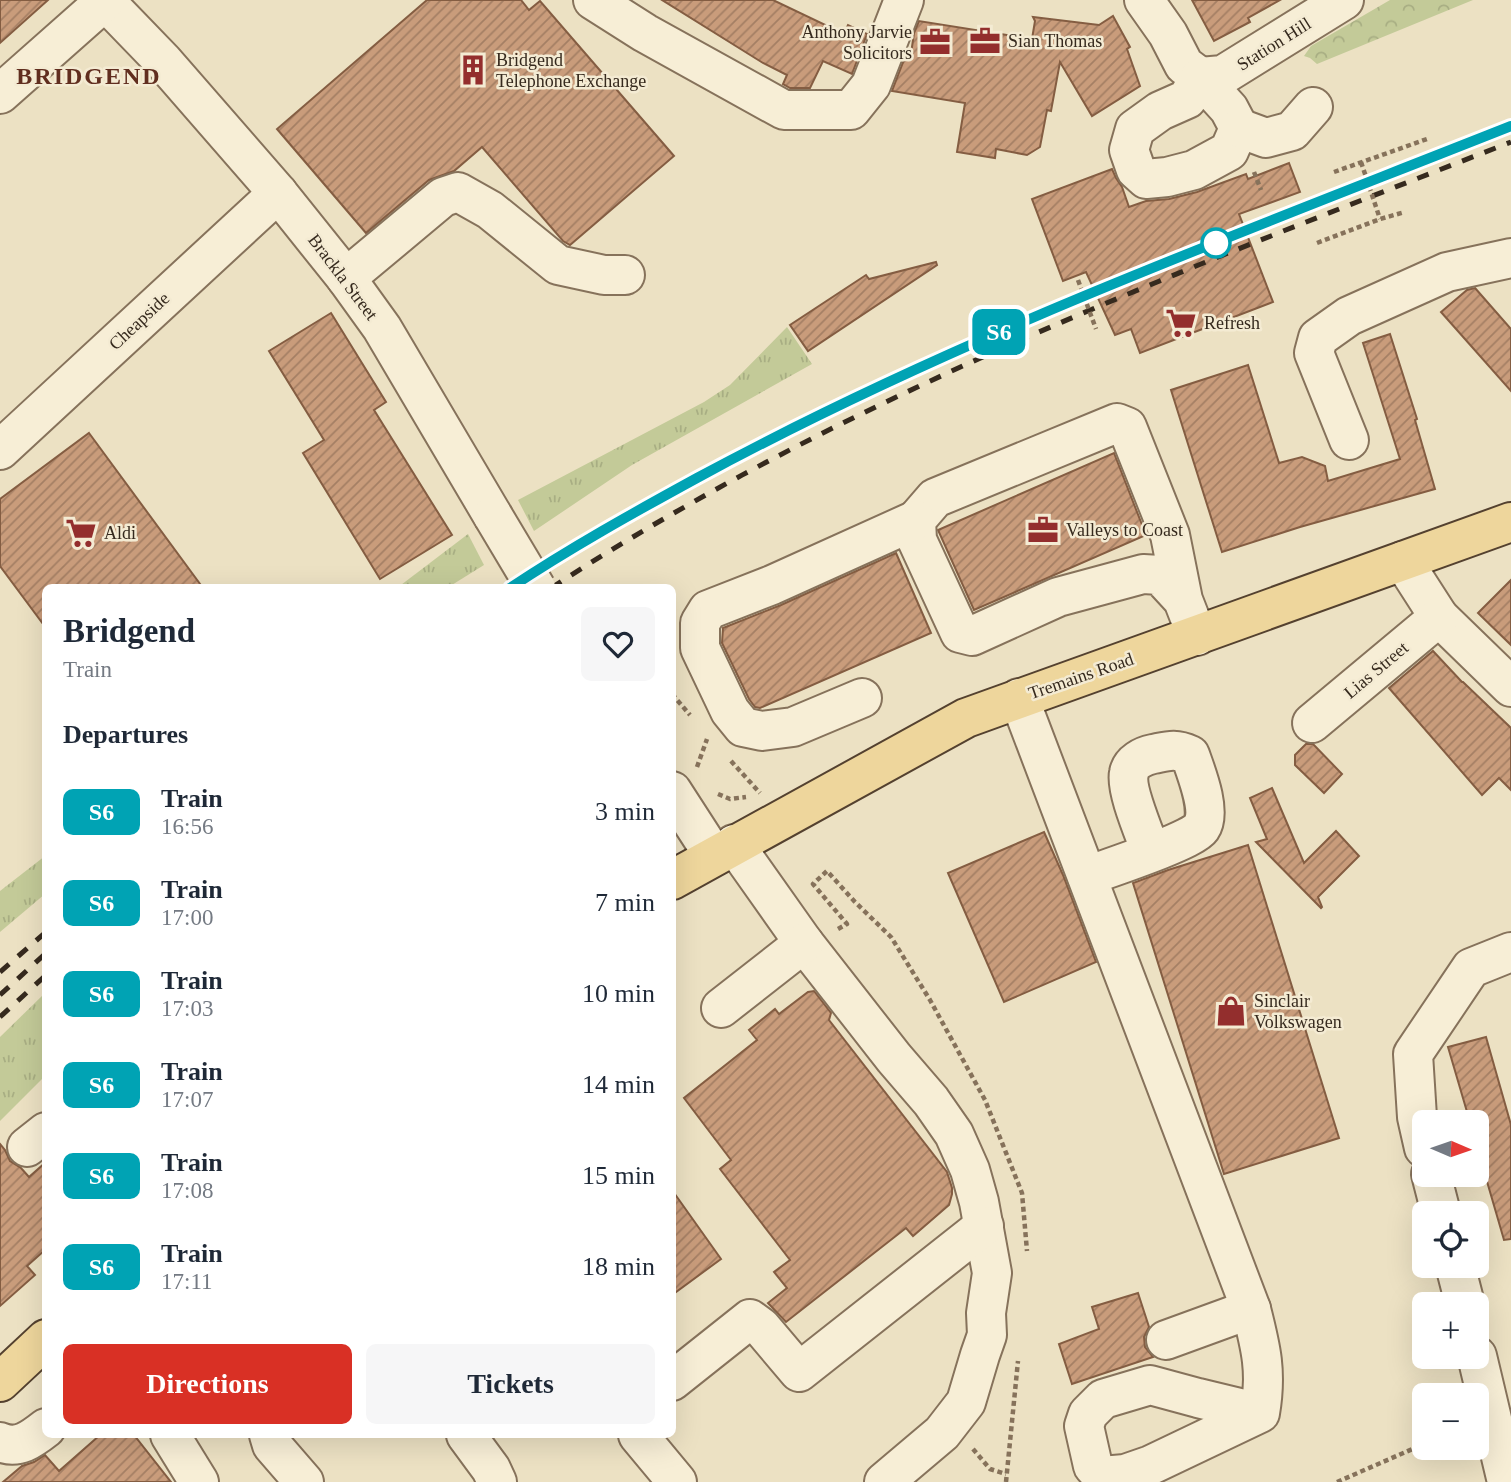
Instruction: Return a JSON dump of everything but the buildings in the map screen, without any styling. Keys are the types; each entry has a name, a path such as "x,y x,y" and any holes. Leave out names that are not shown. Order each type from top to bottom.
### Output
{"main road":[{"name":"Tremains Road","path":"676,878 966,718 1511,522"},
{"path":"0,1382 42,1343"}],"street":[{"path":"593,0 645,33 784,110 851,110 872,85 904,0"},
{"path":"1144,0 1168,34 1184,65 1200,76 1229,109 1239,128 1229,151 1194,170 1146,179 1136,170 1129,150 1135,129 1160,111 1187,99 1200,76"},
{"name":"Station Hill","path":"1200,76 1223,75 1344,0"},
{"path":"0,94 104,1"},
{"name":"Brackla Street","path":"104,1 163,61 278,193 346,278 382,328 534,584"},
{"path":"346,278 443,197 458,192 490,210 558,265 604,275 625,275"},
{"name":"Cheapside","path":"0,450 278,193"},
{"path":"1349,440 1314,353 1318,338 1349,316 1447,272 1511,258"},
{"path":"862,698 793,727 762,731 743,727 730,711 700,648 700,623 708,610 772,585 916,520 935,498 1116,423 1127,427 1170,535 1183,600 1197,636"},
{"path":"916,520 917,540 960,633 972,636 1058,597 1143,573 1160,575 1183,600"},
{"path":"1404,561 1439,617 1511,687"},
{"name":"Lias Street","path":"1312,723 1439,617"},
{"path":"1019,698 1251,1309 1263,1357 1264,1394 1260,1413"},
{"path":"684,781 724,850 804,943 931,1101 954,1134 970,1170 979,1202 992,1273 986,1312 987,1335 966,1402 942,1433 884,1482"},
{"path":"1087,876 1151,852"},
{"path":"721,1008 804,943"},
{"path":"1417,1110 1413,1054 1471,968 1511,952"},
{"path":"676,1378 750,1319 761,1327 799,1372 984,1226"},
{"path":"1166,1340 1251,1309"},
{"path":"1480,1369 1507,1482"},
{"path":"0,1442 8,1446 29,1441 42,1431"},
{"path":"172,1438 199,1482"},
{"path":"270,1438 272,1445 304,1482"},
{"path":"468,1438 497,1482"},
{"path":"640,1438 677,1482"}],"path":[{"path":"1334,172 1427,139"},
{"path":"1361,162 1380,219"},
{"path":"1317,243 1405,212"},
{"path":"1078,280 1096,329"},
{"path":"684,781 708,735"},
{"path":"715,793 730,799 760,793"},
{"path":"1337,1482 1412,1449"},
{"path":"980,1457 990,1469 1006,1474"}],"green space":[{"path":"1390,0 1473,0 1317,64 1304,56 1311,46"},
{"path":"787,327 812,364 632,465 534,531 518,500 704,402 730,385"},
{"path":"468,534 484,565 453,584 402,584"},
{"path":"42,858 42,897 0,932 0,891"},
{"path":"42,996 42,1079 0,1121 0,1037"}],"railway":[{"path":"516,584 579,544 697,478 895,379 1098,290 1511,126"},
{"path":"558,584 664,519 780,455 899,396 1141,288 1511,142"},
{"path":"0,972 42,935"},
{"path":"0,995 42,957"},
{"path":"0,1017 42,979"}],"train":[{"name":"S6","path":"516,584 550,561 649,504 771,438 901,374 1243,232 1511,126"}],"place":[{"name":"Sian Thomas","path":"985,41"},
{"name":"Anthony Jarvie Solicitors","path":"935,42"},
{"name":"Bridgend Telephone Exchange","path":"473,70"},
{"name":"Refresh","path":"1181,323"},
{"name":"Valleys to Coast","path":"1043,530"},
{"name":"Aldi","path":"81,533"},
{"name":"Sinclair Volkswagen","path":"1231,1011"}],"district":[{"name":"BRIDGEND","path":"89,76"}]}
